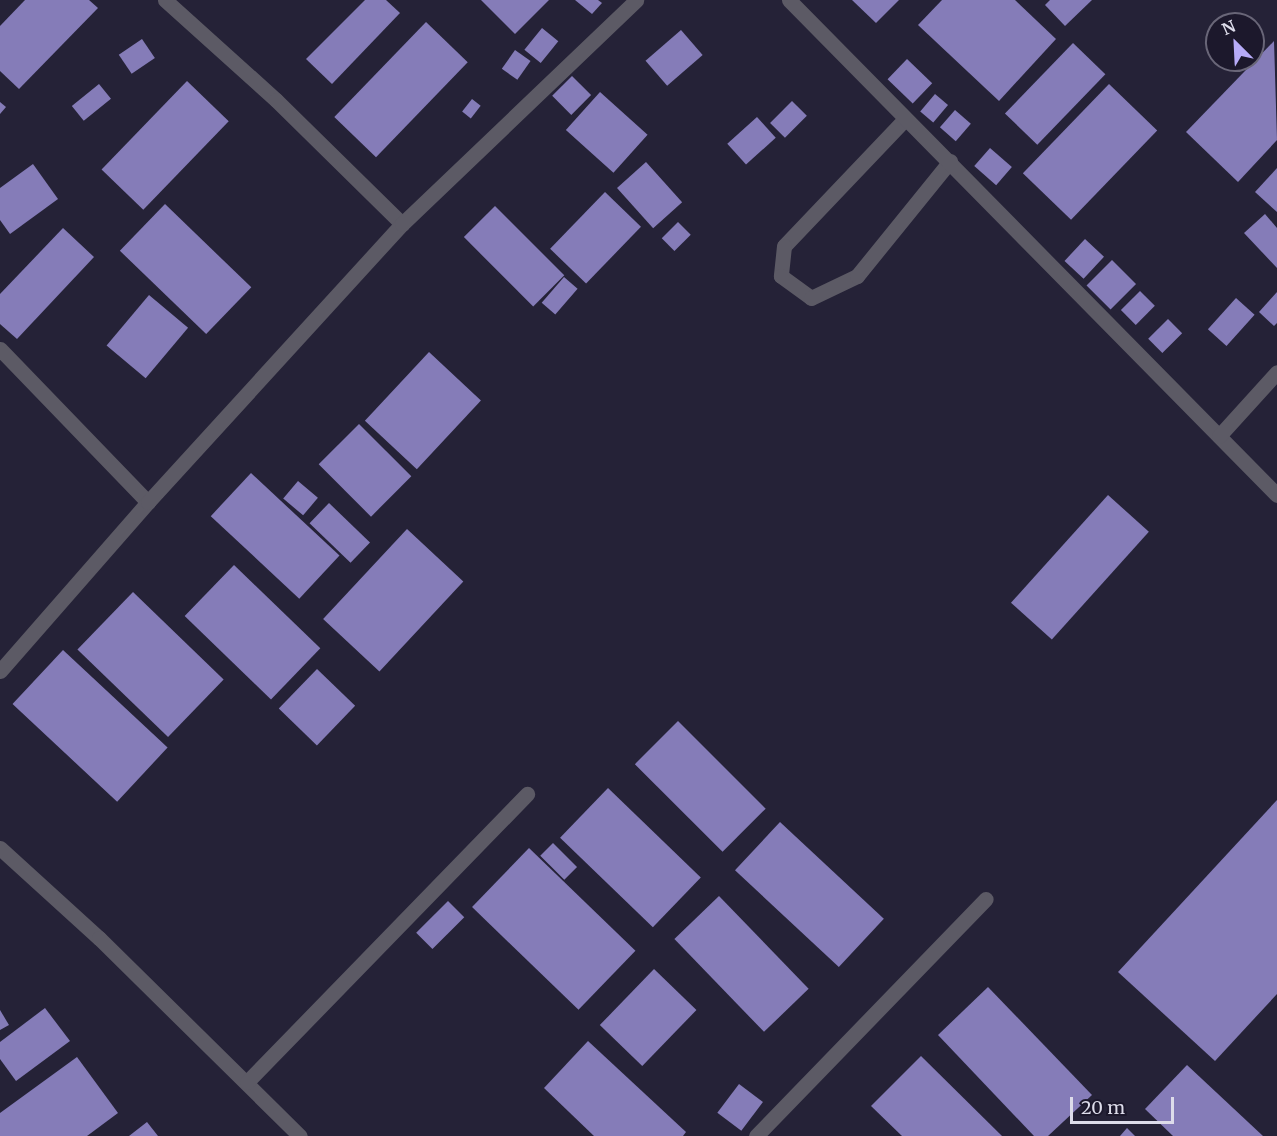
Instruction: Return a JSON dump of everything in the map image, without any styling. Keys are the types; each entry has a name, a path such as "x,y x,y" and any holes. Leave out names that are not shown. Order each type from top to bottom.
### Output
{"street":[{"path":"165,0 276,100 402,224"},
{"path":"0,671 148,502 402,224 636,0"},
{"path":"789,0 1277,495"},
{"path":"905,119 784,246 781,276 811,298 857,276 950,161"},
{"path":"0,349 148,502"},
{"path":"1219,436 1277,372"},
{"path":"247,1082 527,794"},
{"path":"0,848 247,1082 300,1136"},
{"path":"756,1136 986,899"}],"building":[{"path":"25,0 89,0 98,8 19,89 0,71 0,26"},
{"path":"365,0 386,0 400,13 332,84 306,59"},
{"path":"481,0 549,0 515,34"},
{"path":"575,0 598,0 602,3 592,14"},
{"path":"852,0 899,0 876,23"},
{"path":"942,0 1015,0 1056,39 999,101 918,25"},
{"path":"1050,0 1092,0 1065,26 1045,5"},
{"path":"426,22 468,62 376,157 334,117"},
{"path":"542,28 558,41 541,63 524,50"},
{"path":"681,30 703,55 667,86 646,61"},
{"path":"142,39 155,58 132,74 119,55"},
{"path":"1274,41 1277,140 1238,182 1186,132 1244,72 1265,72 1265,50"},
{"path":"1073,43 1105,74 1037,145 1005,113"},
{"path":"515,50 531,61 517,80 502,69"},
{"path":"907,59 932,83 913,103 888,79"},
{"path":"572,76 591,95 571,115 552,96"},
{"path":"187,81 229,121 143,210 102,169"},
{"path":"99,84 111,99 84,121 72,106"},
{"path":"1109,84 1157,131 1071,220 1023,173"},
{"path":"600,92 648,135 613,173 566,130"},
{"path":"935,94 948,105 933,123 920,112"},
{"path":"472,99 481,106 471,118 462,112"},
{"path":"792,101 807,116 785,138 770,123"},
{"path":"0,102 6,107 0,114"},
{"path":"955,110 971,124 956,141 940,127"},
{"path":"757,117 776,138 746,165 727,144"},
{"path":"990,148 1012,167 996,185 974,166"},
{"path":"646,162 682,202 653,228 617,188"},
{"path":"33,164 58,199 10,234 0,220 0,188"},
{"path":"1277,168 1277,212 1255,192"},
{"path":"605,192 641,227 586,284 550,249"},
{"path":"165,204 251,287 206,334 120,251"},
{"path":"495,206 564,275 533,306 464,237"},
{"path":"1265,214 1277,228 1277,268 1244,233"},
{"path":"678,222 691,235 674,251 662,238"},
{"path":"63,228 94,257 17,339 0,324 0,294"},
{"path":"1085,239 1104,257 1084,279 1065,261"},
{"path":"1112,260 1136,284 1111,309 1087,285"},
{"path":"564,277 578,289 555,314 542,303"},
{"path":"1140,291 1155,306 1136,325 1121,310"},
{"path":"1277,292 1277,323 1274,326 1259,312"},
{"path":"149,295 188,328 146,378 107,346"},
{"path":"1236,298 1255,315 1226,346 1208,329"},
{"path":"1168,319 1182,333 1162,353 1148,339"},
{"path":"429,352 481,400 417,469 365,421"},
{"path":"359,424 411,476 371,517 319,464"},
{"path":"251,473 339,556 299,599 211,516"},
{"path":"298,481 318,498 303,515 283,499"},
{"path":"1108,495 1149,532 1052,640 1011,603"},
{"path":"329,503 370,543 351,563 310,523"},
{"path":"407,529 463,582 379,671 323,619"},
{"path":"234,565 320,648 271,699 185,616"},
{"path":"133,592 224,680 168,737 77,650"},
{"path":"63,650 168,748 117,802 13,704"},
{"path":"317,669 355,706 317,745 279,709"},
{"path":"678,721 766,809 723,852 635,764"},
{"path":"608,788 701,878 653,927 560,838"},
{"path":"1277,800 1277,994 1215,1061 1118,972"},
{"path":"780,822 884,919 839,967 735,870"},
{"path":"553,843 577,867 564,880 540,856"},
{"path":"529,848 635,951 579,1010 472,907"},
{"path":"719,896 809,989 764,1032 674,939"},
{"path":"448,901 464,917 432,949 416,933"},
{"path":"654,969 696,1010 642,1066 600,1025"},
{"path":"988,987 1092,1095 1048,1136 1034,1136 938,1035"},
{"path":"45,1008 70,1041 16,1081 0,1059 0,1042"},
{"path":"0,1010 9,1025 0,1030"},
{"path":"588,1041 686,1132 683,1136 594,1136 544,1088"},
{"path":"921,1056 1002,1136 902,1136 871,1106"},
{"path":"77,1057 118,1113 87,1136 0,1136 0,1113"},
{"path":"1187,1065 1263,1136 1173,1136 1145,1109"},
{"path":"739,1084 763,1102 741,1131 717,1113"},
{"path":"147,1122 158,1136 129,1136"},
{"path":"1127,1128 1135,1136 1120,1136"}]}
